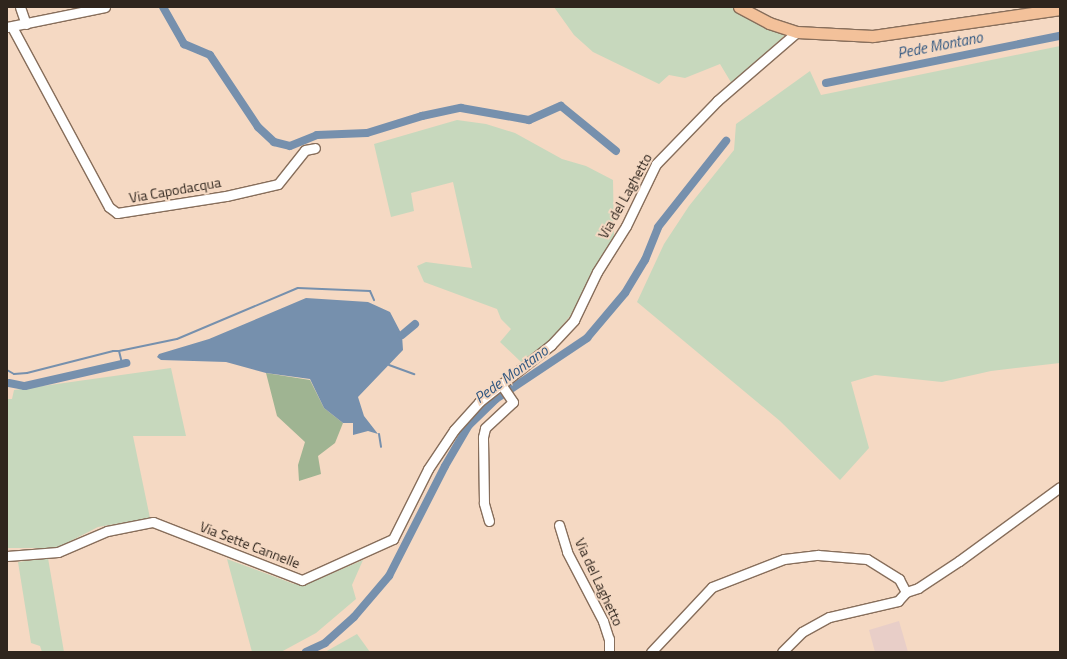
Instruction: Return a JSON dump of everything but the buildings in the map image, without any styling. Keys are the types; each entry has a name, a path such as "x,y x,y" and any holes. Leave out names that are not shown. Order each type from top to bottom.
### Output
{"main road":[{"path":"739,7 769,23 797,32 873,36 1060,9"}],"street":[{"path":"20,7 26,24"},
{"path":"9,27 26,24 74,10 105,7"},
{"name":"Via Capodacqua","path":"9,27 109,207 117,213 211,199 278,184 305,150 315,148"},
{"name":"Via del Laghetto","path":"500,386 550,345 574,320 596,272 626,226 656,164 717,101 797,32"},
{"path":"489,521 484,503 483,437 485,428 513,402 513,398 500,386"},
{"name":"Via Sette Cannelle","path":"7,556 58,552 107,531 153,522 302,580 314,577 393,538 428,469 454,430 478,402 500,386"},
{"path":"782,652 802,632 828,617 898,601 906,592 918,588 959,561 1060,488"},
{"name":"Via del Laghetto","path":"559,525 567,552 603,621 609,639 609,652"},
{"path":"651,652 712,587 784,559 818,555 867,559 899,579 906,592"}],"shaded area":[{"path":"899,621 908,652 875,652 869,630"}],"green space":[{"path":"554,7 732,7 762,27 785,35 732,84 720,64 685,78 669,75 659,84 593,52 574,35"},
{"path":"1060,46 1060,363 991,371 942,382 875,375 851,382 869,448 840,480 780,421 637,302 664,244 689,206 734,150 736,124 810,71 821,95"},
{"path":"457,120 486,124 515,133 562,159 586,166 613,180 614,236 570,316 552,338 521,362 500,342 511,329 501,319 497,309 424,282 417,266 426,262 472,268 453,182 411,193 414,211 391,217 374,144"},
{"path":"171,368 186,436 133,436 150,518 98,527 57,548 7,548 7,399 12,399 14,390"},
{"path":"266,373 310,380 324,408 343,423 335,443 318,456 321,474 299,481 298,465 305,442 277,416"},
{"path":"48,558 64,652 42,652 40,646 31,643 18,562"},
{"path":"227,559 294,584 314,581 363,560 352,585 356,599 316,633 281,652 252,652"},
{"path":"357,634 370,652 325,652"}],"water":[{"path":"306,298 368,302 390,312 402,335 403,350 358,397 364,416 378,434 368,431 353,435 353,423 343,423 324,408 310,379 266,373 226,362 161,360 157,357 159,354 209,339"}],"waterway":[{"path":"163,7 184,44 210,55 258,127 274,142 290,146 317,135 367,133 422,116 461,108 529,120 561,106 616,151"},
{"name":"Pede Montano","path":"826,83 1060,36"},
{"name":"Pede Montano","path":"306,652 325,643 354,617 389,576 445,466 469,425 496,399 587,338 625,293 645,260 658,227 726,141"},
{"path":"119,351 177,339 298,288 370,291 374,300"},
{"path":"402,335 415,324"},
{"path":"7,370 14,374 27,373 113,351 119,351 122,363"},
{"path":"9,383 25,386 126,363"},
{"path":"389,365 414,374"},
{"path":"379,434 381,447"}]}
